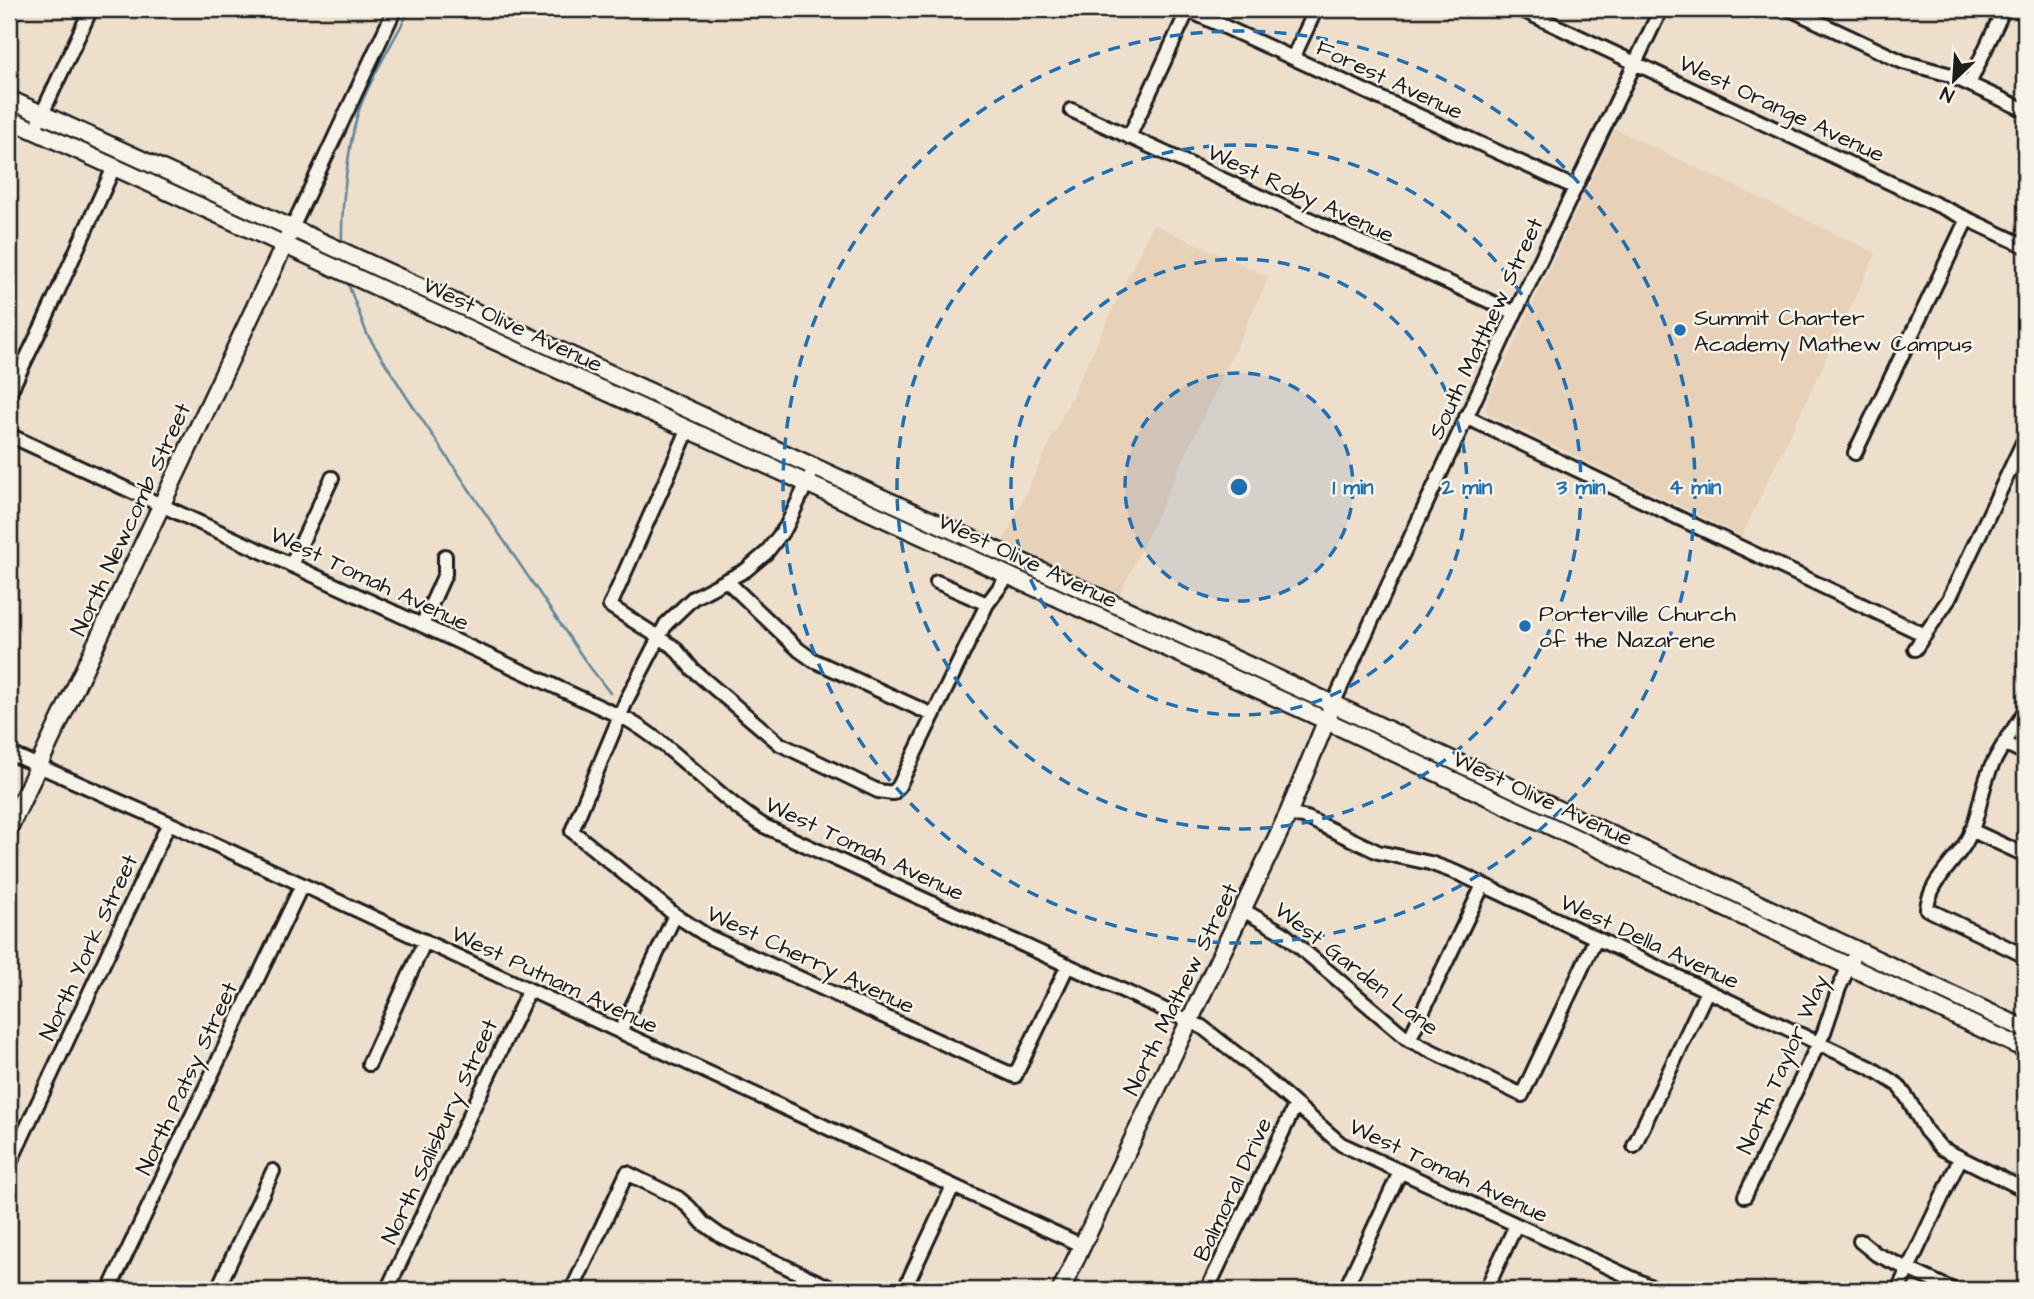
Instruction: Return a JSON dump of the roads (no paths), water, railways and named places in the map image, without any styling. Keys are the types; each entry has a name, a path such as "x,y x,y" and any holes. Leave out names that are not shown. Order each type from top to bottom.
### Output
{"main road":[{"name":"West Olive Avenue","path":"9,99 1333,704 2025,1028"},
{"name":"West Olive Avenue","path":"9,119 1326,721 2025,1049"},
{"name":"North Newcomb Street","path":"9,828 292,229"},
{"name":"North Mathew Street","path":"1061,1290 1288,814 1333,704"}],"street":[{"path":"34,131 91,9"},
{"path":"292,229 395,9"},
{"path":"1293,58 1316,9"},
{"name":"West Orange Avenue","path":"1520,9 2025,246"},
{"name":"South Matthew Street","path":"1333,704 1514,313 1661,9"},
{"path":"1790,9 1903,62 1947,74 2025,110"},
{"path":"1129,137 1188,10"},
{"name":"Forest Avenue","path":"1188,10 1574,187"},
{"path":"1969,84 2002,10"},
{"name":"West Roby Avenue","path":"1071,110 1514,313"},
{"path":"9,394 114,167"},
{"path":"1855,453 1967,219"},
{"path":"1466,417 1925,635"},
{"path":"688,430 610,606 674,647 692,670 771,738 878,791 893,793 899,786 987,604 1008,576"},
{"name":"West Tomah Avenue","path":"9,435 621,716 655,737 719,794 764,826 1189,1020 1222,1041 1342,1144 1516,1225 1632,1285 1658,1290"},
{"path":"1915,649 1949,599 2025,438"},
{"path":"621,716 659,636 671,617 710,587 746,569 775,543 786,527 815,466"},
{"path":"291,565 332,478"},
{"path":"422,625 444,574 445,556"},
{"path":"726,580 799,650 813,660 933,715"},
{"path":"937,582 987,604"},
{"path":"2025,711 1989,771 1982,802 1965,844 1933,889 1928,898 1927,909 2025,956"},
{"name":"West Cherry Avenue","path":"621,716 572,831 675,915 721,943 1015,1076 1068,965"},
{"path":"2004,743 2025,753"},
{"name":"West Putnam Avenue","path":"9,753 169,823 1083,1246"},
{"name":"West Della Avenue","path":"1288,814 1307,818 1378,852 1430,863 1483,885 1891,1080 1904,1092 1932,1140 1941,1148 2025,1190"},
{"name":"North York Street","path":"9,1165 169,823"},
{"path":"1971,830 2025,855"},
{"name":"North Patsy Street","path":"109,1290 302,885"},
{"path":"1409,1040 1483,885"},
{"name":"West Garden Lane","path":"1243,909 1283,933 1409,1040 1522,1095 1596,939"},
{"path":"620,1032 675,915"},
{"path":"369,1064 425,942"},
{"name":"North Taylor Way","path":"1745,1196 1818,1043 1857,949"},
{"name":"North Salisbury Street","path":"387,1290 529,990"},
{"path":"1634,1146 1707,990"},
{"name":"Balmoral Drive","path":"1208,1290 1295,1106"},
{"path":"1898,1290 1960,1159"},
{"path":"217,1290 274,1171"},
{"path":"1345,1290 1400,1172"},
{"path":"572,1290 627,1173 678,1198 703,1223 721,1236 835,1290"},
{"path":"904,1290 953,1186"},
{"path":"1486,1290 1516,1225"},
{"path":"1860,1241 1877,1254 1953,1290"}],"waterway":[{"path":"342,244 346,176 359,110 410,9"},
{"path":"347,281 367,334 406,396 586,662 610,693"}],"place":[{"name":"Summit Charter Academy Mathew Campus","path":"1680,330"},
{"name":"Porterville Church of the Nazarene","path":"1525,626"}]}
